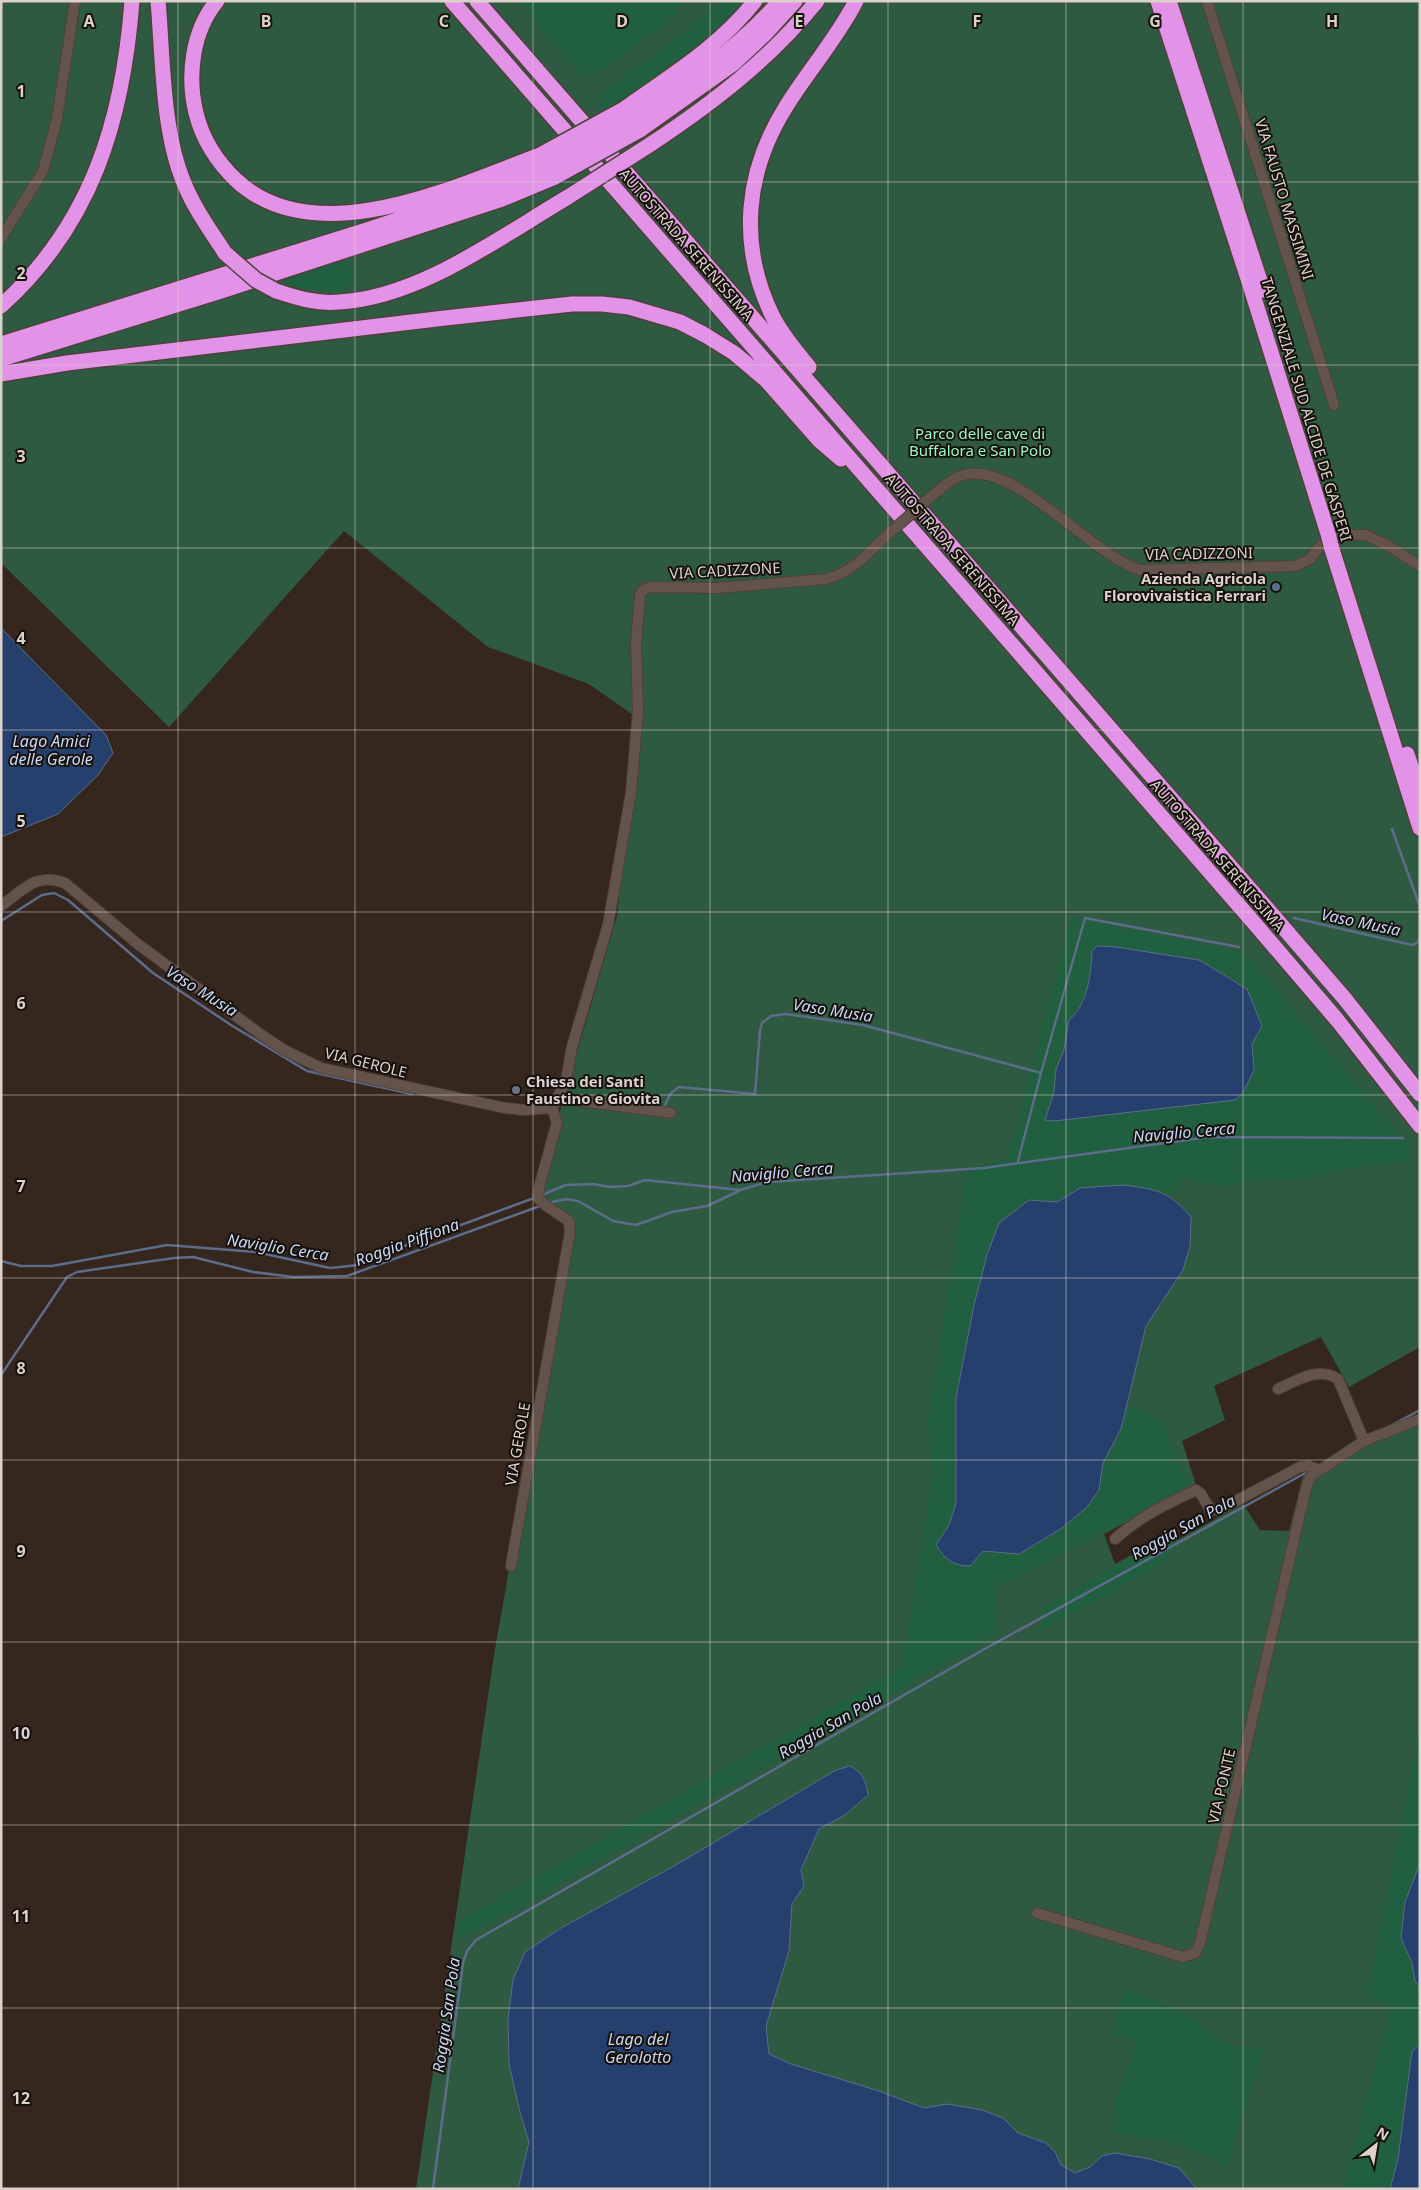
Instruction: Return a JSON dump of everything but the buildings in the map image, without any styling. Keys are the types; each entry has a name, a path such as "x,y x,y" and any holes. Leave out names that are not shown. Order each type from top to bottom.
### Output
{"highway":[{"path":"1,306 39,268 58,243 93,182 122,84 132,1"},
{"path":"158,1 168,118 183,181 195,208 224,253 256,280 276,291 299,299 339,302 378,296 404,289 450,267 568,197 696,114 744,77 775,49 817,1"},
{"path":"217,1 203,24 194,56 191,77 196,114 205,138 224,167 243,186 265,200 286,209 311,213 368,211 547,166"},
{"path":"438,1 489,43"},
{"name":"AUTOSTRADA SERENISSIMA","path":"452,1 1338,1021 1420,1126"},
{"name":"AUTOSTRADA SERENISSIMA","path":"477,1 1270,912 1345,999 1420,1094"},
{"path":"490,1 504,21 517,46"},
{"path":"632,120 733,28 755,1"},
{"path":"1,359 221,291 502,199 547,166 632,120 679,89 724,55 758,25 780,1"},
{"path":"1,344 367,230 497,187 547,166 733,64 766,33 795,1"},
{"path":"856,1 824,54 787,106 770,135 756,175 750,208 749,232 751,254 761,289 772,316 787,339 855,424 890,474"},
{"name":"TANGENZIALE SUD ALCIDE DE GASPERI","path":"1158,1 1249,282 1420,792"},
{"name":"TANGENZIALE SUD ALCIDE DE GASPERI","path":"1169,1 1224,166 1420,828"},
{"path":"1,374 67,363 562,305 602,304 630,307 680,322 734,353 766,380 819,440 875,486"}],"street":[{"path":"1,238 43,171 57,118 74,1"},
{"name":"VIA FAUSTO MASSIMINI","path":"1207,1 1334,405"},
{"name":"VIA CADIZZONI","path":"886,536 948,482 964,475 985,475 1014,486 1044,505 1114,557 1128,566 1140,570 1295,566 1310,559 1321,545 1347,535 1366,535 1420,566"},
{"name":"VIA CADIZZONE","path":"558,1098 566,1081 572,1047 608,925 631,793 638,711 636,644 638,601 644,589 652,587 717,588 826,579 841,575 854,566 886,536"},
{"name":"VIA GEROLE","path":"1,906 37,880 53,878 65,882 139,945 263,1036 284,1050 321,1068 505,1108 524,1110 552,1108 557,1122 538,1198 544,1205 568,1221 570,1232 511,1566"},
{"path":"552,1108 558,1098 671,1113"},
{"path":"1278,1389 1312,1374 1330,1374 1338,1379 1364,1441"},
{"name":"VIA PONTE","path":"1037,1913 1183,1957 1195,1953 1200,1943 1307,1484 1311,1476 1364,1441 1420,1419"},
{"path":"1114,1539 1131,1525 1158,1508 1196,1490 1210,1508 1219,1510 1300,1467 1308,1466 1320,1470"}],"green space":[{"name":"Parco delle cave di Buffalora e San Polo","path":"1,1 1420,1 1420,1347 1349,1387 1321,1337 1214,1386 1225,1420 1182,1441 1196,1485 1104,1534 1115,1564 1170,1534 1179,1539 1243,1504 1260,1530 1289,1531 1303,1476 1359,1440 1420,1416 1420,2189 416,2189 494,1655 551,1331 567,1219 540,1201 559,1114 617,916 636,717 589,684 488,647 344,531 169,727 1,563"},
{"path":"520,1 678,1 675,15 667,23 594,75 581,73 537,26"},
{"path":"723,1 747,1 716,34 698,49 601,112 596,96 678,37"},
{"path":"345,256 354,278 341,294 300,288 276,279"},
{"path":"1071,918 1244,952 1408,1145 1409,1162 1374,1164 1298,1180 1241,1182 1217,1187 1183,1178 1171,1198 1156,1189 1080,1188 1057,1202 1029,1200 1000,1223 987,1255 974,1305 956,1398 956,1503 949,1525 936,1545 1019,1554 1037,1542 1099,1490 1103,1463 1121,1429 1127,1405 1162,1421 1188,1487 997,1586 994,1613 998,1633 457,1941 460,1920 902,1667 933,1474 928,1420 967,1169 1008,1159","holes":["1092,951 1199,960 1247,989 1254,1070 1235,1100 1054,1121 1046,1120 1054,1092 1056,1069 1064,1050 1069,1020 1080,1006 1087,988"]},
{"path":"1168,1536 1178,1543 1165,1562 1040,1632 1045,1606"},
{"path":"1420,1732 1420,1863 1405,1902 1401,1938 1412,1963 1415,1981 1420,1987 1420,2044 1412,2051 1398,2159 1390,2189 1343,2189 1390,2009 1387,2003 1370,1999 1368,1991"},
{"path":"1126,1989 1190,2016 1219,2040 1232,2046 1263,2048 1226,2169 1196,2151 1170,2143 1113,2131 1116,2099 1137,2042 1112,2034 1119,2004"}],"water":[{"name":"Lago Amici delle Gerole","path":"1,628 106,735 113,753 98,775 58,814 1,837"},
{"path":"1097,946 1116,947 1199,960 1247,989 1262,1026 1252,1044 1254,1070 1243,1093 1235,1100 1054,1121 1045,1120 1054,1092 1056,1069 1064,1050 1069,1020 1075,1014 1084,997 1091,969 1092,951"},
{"path":"1123,1185 1161,1193 1183,1208 1191,1217 1190,1246 1183,1270 1146,1326 1121,1429 1103,1463 1099,1490 1087,1507 1062,1528 1019,1554 983,1551 970,1566 954,1563 946,1558 936,1545 949,1525 956,1503 956,1398 974,1305 987,1255 999,1223 1029,1200 1057,1202 1080,1188"},
{"name":"Lago del Gerolotto","path":"850,1766 863,1778 868,1795 845,1815 819,1829 801,1870 804,1886 792,1904 789,1951 766,2026 769,2054 791,2064 879,2091 924,2108 947,2104 982,2110 1003,2118 1018,2133 1046,2143 1055,2152 1061,2165 1075,2173 1090,2167 1102,2156 1115,2153 1150,2159 1179,2168 1197,2189 518,2189 529,2142 509,2064 508,2019 513,1980 525,1952 561,1928 676,1865 836,1770"},
{"path":"1420,1863 1420,1987 1415,1981 1412,1963 1401,1938 1405,1902"},
{"path":"1420,2044 1420,2189 1390,2189 1398,2159 1412,2051"}],"waterway":[{"name":"Vaso Musia","path":"1392,829 1420,907"},
{"name":"Vaso Musia","path":"1,921 42,895 54,893 68,900 153,973 231,1025 307,1071 412,1094"},
{"name":"Vaso Musia","path":"663,1109 671,1093 679,1087 755,1094 762,1023 771,1016 786,1014 863,1025 1041,1073 1085,918 1239,947"},
{"name":"Vaso Musia","path":"1294,918 1412,945 1417,943 1420,937"},
{"name":"Vaso Musia","path":"1018,1161 1041,1073"},
{"name":"Naviglio Cerca","path":"542,1195 566,1185 628,1186 645,1180 740,1190 768,1182 984,1168 1209,1137 1403,1138"},
{"name":"Roggia Piffiona","path":"548,1203 566,1199 578,1201 613,1221 636,1225 672,1212 707,1206 739,1191"},
{"name":"Naviglio Cerca","path":"1,1261 21,1266 52,1266 167,1245 256,1252 330,1268 358,1265 385,1253 534,1198"},
{"name":"Roggia Piffiona","path":"1,1375 67,1277 77,1272 193,1257 253,1272 294,1277 347,1276 540,1206"},
{"name":"Roggia San Pola","path":"1390,1426 1420,1410"},
{"name":"Roggia San Pola","path":"433,2189 463,1963 467,1951 476,1940 981,1651 1309,1471"}],"place":[{"name":"Azienda Agricola Florovivaistica Ferrari","path":"1276,587"},
{"name":"Chiesa dei Santi Faustino e Giovita","path":"516,1090"}]}
